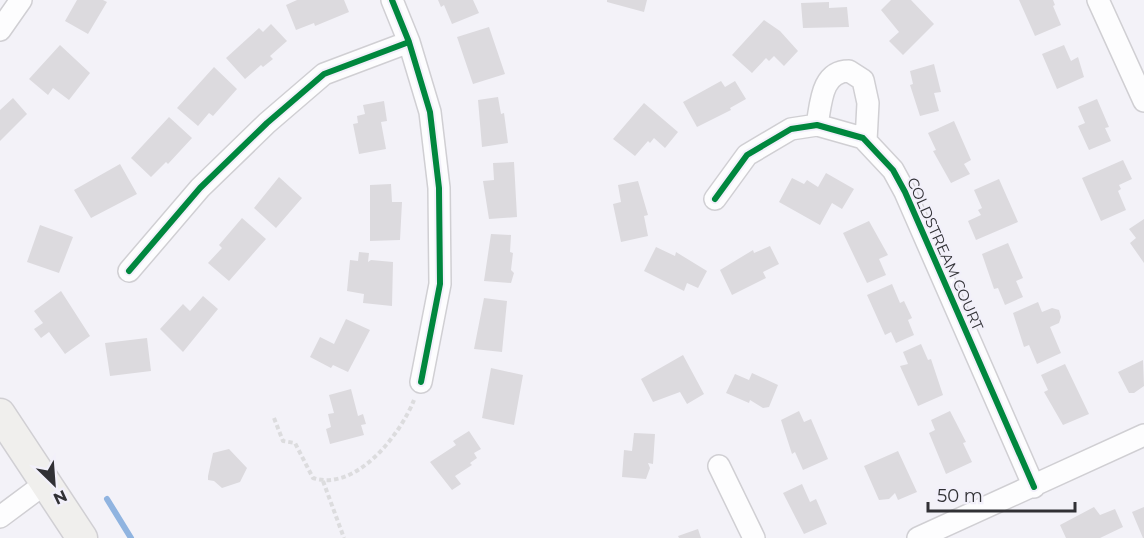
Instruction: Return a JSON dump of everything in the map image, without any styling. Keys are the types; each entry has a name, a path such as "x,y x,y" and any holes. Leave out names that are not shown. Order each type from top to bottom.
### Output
{"main road":[{"path":"0,414 82,538"}],"street":[{"path":"392,0 409,42 430,112 439,188 440,284 421,382"},
{"path":"0,30 14,3"},
{"path":"1106,3 1144,100"},
{"path":"129,271 200,188 267,123 324,74 409,42"},
{"path":"817,125 826,85 833,75 849,71 863,80 868,103 866,141"},
{"name":"COLDSTREAM COURT","path":"715,198 747,155 791,129 817,125 855,134 866,141 892,170 905,192 1034,487"},
{"path":"918,538 1144,435"},
{"path":"719,466 754,538"},
{"path":"0,517 47,482"}],"path":[{"path":"274,418 283,441 295,443 313,478 323,481 339,478 364,466 385,448 406,421 421,382"},
{"path":"323,481 344,538"}],"building":[{"path":"77,0 107,2 88,34 65,21"},
{"path":"297,0 344,0 349,12 315,26 314,23 296,30 286,5"},
{"path":"438,0 473,0 479,13 452,24 444,5 441,7"},
{"path":"607,0 647,0 644,12 607,2"},
{"path":"891,0 911,0 934,24 903,55 889,41 899,32 881,10"},
{"path":"1019,0 1053,0 1055,5 1053,6 1061,25 1035,36"},
{"path":"829,2 829,8 847,7 849,27 803,28 801,3"},
{"path":"764,20 780,31 798,51 784,66 774,56 769,61 766,58 752,73 732,55"},
{"path":"271,24 287,41 270,56 273,59 263,67 261,65 245,79 226,58 259,28 263,32"},
{"path":"489,27 505,74 473,84 457,37"},
{"path":"60,45 90,73 69,100 53,88 48,95 29,79"},
{"path":"1064,45 1071,61 1078,57 1084,77 1057,89 1042,54"},
{"path":"934,64 941,92 934,93 939,111 920,116 910,85 913,84 910,71"},
{"path":"214,67 237,89 213,116 209,113 198,126 177,108"},
{"path":"721,81 725,87 735,81 746,99 730,108 731,110 697,127 683,102"},
{"path":"498,97 501,114 504,113 508,143 482,147 478,100"},
{"path":"13,98 27,114 0,141 0,110"},
{"path":"1097,99 1109,127 1105,128 1111,141 1089,150 1078,126 1085,123 1078,107"},
{"path":"384,101 387,121 381,122 386,149 359,154 353,124 358,123 357,116 365,114 363,105"},
{"path":"644,103 678,132 665,148 654,138 650,143 648,141 635,156 613,139"},
{"path":"169,117 192,138 168,164 166,162 151,177 131,158"},
{"path":"954,121 971,160 964,164 970,174 951,183 933,151 936,150 928,133"},
{"path":"1123,160 1132,179 1119,185 1121,189 1118,191 1126,210 1101,221 1082,178"},
{"path":"514,162 517,217 489,219 483,181 494,180 493,163"},
{"path":"120,164 137,194 91,218 74,190"},
{"path":"826,173 854,189 842,209 832,203 820,225 779,202 792,178 804,184 807,180 818,187"},
{"path":"279,177 302,198 276,228 254,208"},
{"path":"999,179 1018,222 976,240 968,221 981,215 978,210 982,208 974,190"},
{"path":"638,181 648,215 644,216 648,236 621,242 613,204 621,202 618,185"},
{"path":"391,184 392,202 402,202 400,240 370,241 370,185"},
{"path":"242,218 266,239 229,281 208,263 222,248 219,245"},
{"path":"1144,219 1144,263 1130,243 1136,238 1129,229"},
{"path":"869,221 888,255 879,259 886,275 867,283 843,233"},
{"path":"40,225 73,237 59,273 27,262"},
{"path":"491,234 511,235 510,252 513,253 511,270 514,273 511,283 484,281"},
{"path":"1008,243 1023,278 1016,281 1023,297 1005,305 998,288 994,289 982,254"},
{"path":"770,246 779,264 763,272 766,278 732,295 720,270 753,250 754,253"},
{"path":"656,247 675,256 676,252 707,271 698,288 687,283 684,291 644,271"},
{"path":"359,252 369,253 368,262 371,260 393,262 392,306 363,303 364,294 347,291 350,260 358,261"},
{"path":"892,284 900,303 904,301 912,318 908,320 914,335 896,343 891,332 885,335 867,295"},
{"path":"61,291 90,336 65,354 49,332 41,338 34,329 43,323 34,311"},
{"path":"203,296 218,309 183,352 160,329 183,304 190,311"},
{"path":"484,298 507,301 502,352 474,349"},
{"path":"1038,302 1042,312 1052,308 1059,310 1061,317 1059,323 1050,327 1061,353 1037,364 1029,345 1024,347 1013,313"},
{"path":"346,319 370,330 348,372 333,365 331,368 310,357 320,337 334,344"},
{"path":"147,338 151,371 110,376 105,343"},
{"path":"921,344 928,360 931,359 943,395 918,406 900,366 908,364 903,352"},
{"path":"683,355 704,394 687,404 680,392 653,402 641,379"},
{"path":"1143,360 1144,386 1134,393 1129,393 1118,372"},
{"path":"1065,364 1089,414 1063,425 1044,392 1048,390 1041,375"},
{"path":"491,368 523,375 514,425 482,418"},
{"path":"752,373 778,385 769,407 763,408 750,400 749,403 726,393 735,374 749,380"},
{"path":"351,389 358,416 363,414 366,424 361,425 364,435 330,444 326,429 331,427 328,414 334,413 329,395"},
{"path":"799,411 804,422 811,419 828,459 803,470 795,452 792,454 781,420"},
{"path":"950,411 966,442 963,443 972,462 946,474 929,433 935,430 931,420"},
{"path":"469,431 481,449 474,453 477,458 470,463 472,465 455,476 461,484 452,490 430,462 456,445 453,441"},
{"path":"634,433 655,434 653,464 648,463 650,468 646,479 622,477 624,450 632,451"},
{"path":"229,449 247,468 240,482 222,488 214,481 208,480 208,476 213,453"},
{"path":"898,451 917,492 898,500 895,493 889,499 879,500 864,466"},
{"path":"802,484 810,502 816,499 827,524 804,534 783,493"},
{"path":"1094,507 1100,515 1115,509 1123,527 1100,538 1066,538 1060,525"},
{"path":"1144,507 1144,538 1143,538 1132,512"},
{"path":"698,529 701,538 679,538 678,536"}],"waterway":[{"path":"107,499 131,538"}],"cycle path":[{"path":"392,0 409,42 430,112 439,188 440,284 421,382"},
{"path":"129,271 200,188 267,123 324,74 409,42"},
{"path":"715,199 747,155 791,129 817,125 863,138 893,170 905,192 1034,487"}]}
